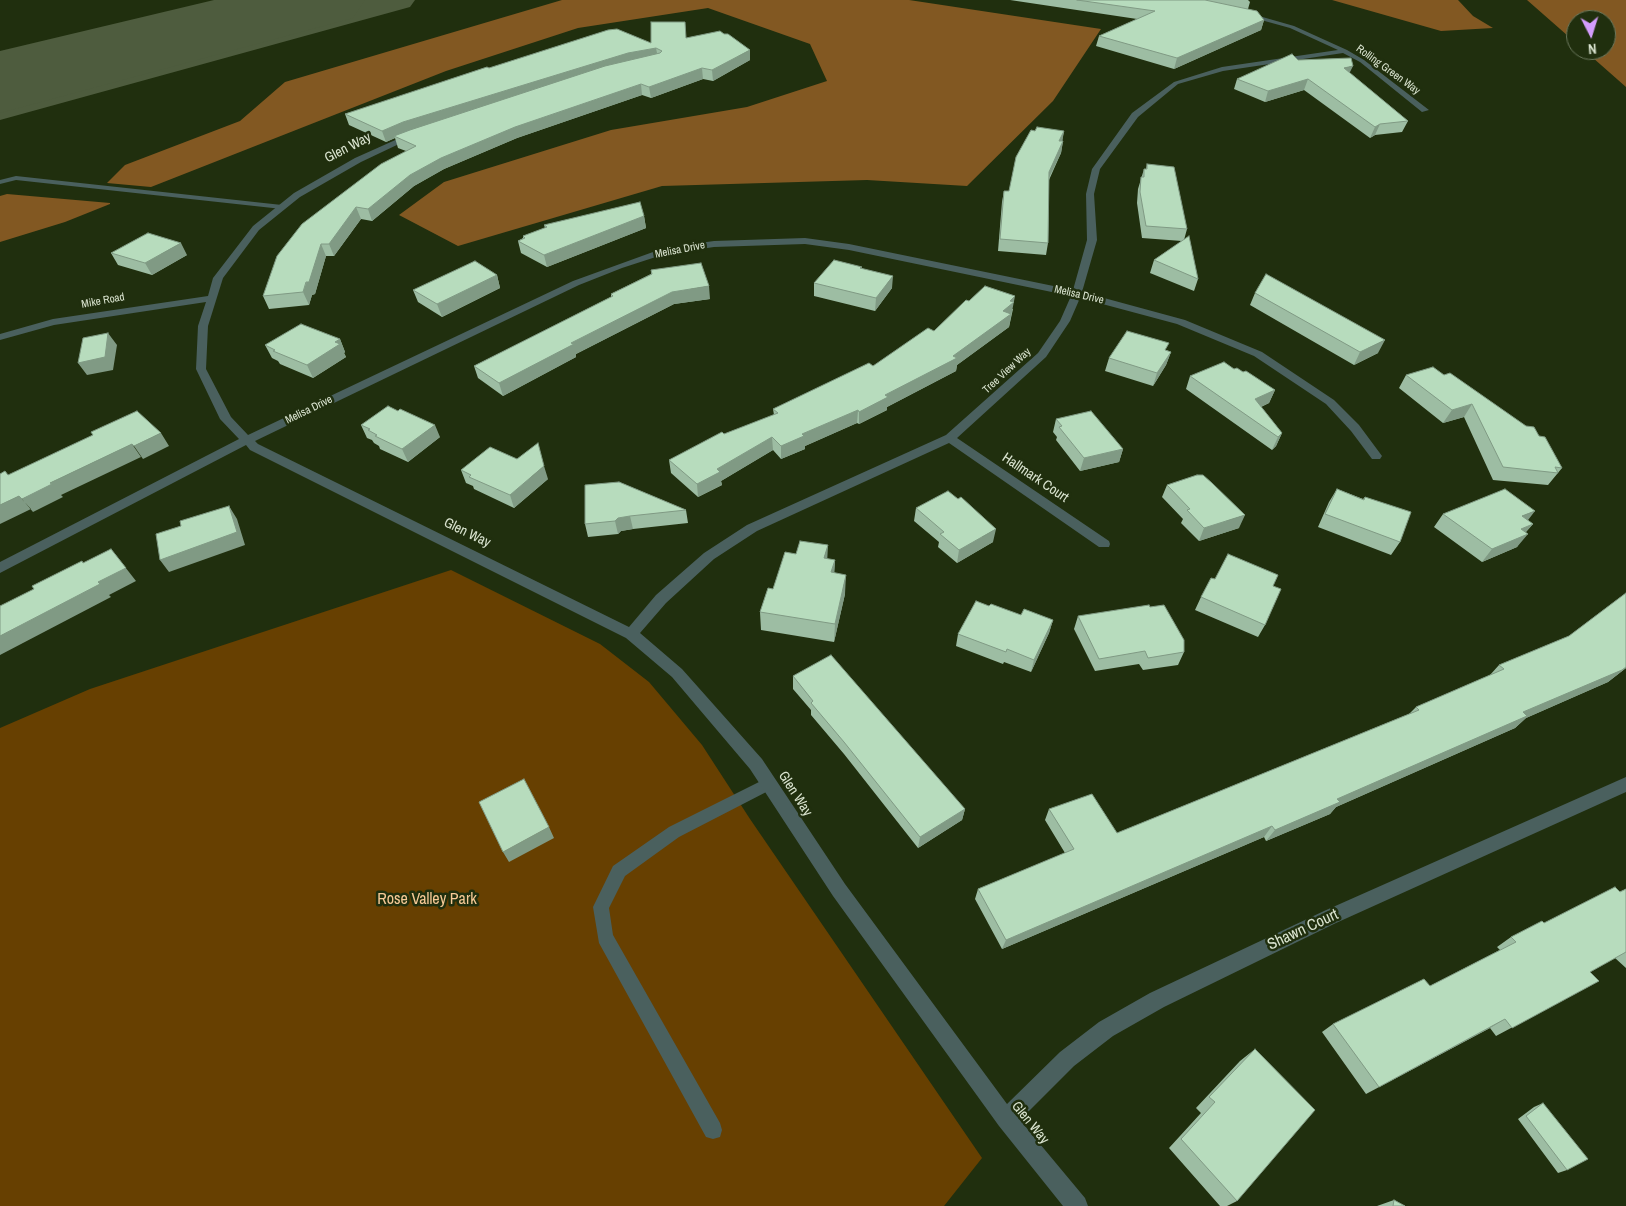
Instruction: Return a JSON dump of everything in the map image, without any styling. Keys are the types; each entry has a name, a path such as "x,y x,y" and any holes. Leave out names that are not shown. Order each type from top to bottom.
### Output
{"street":[{"name":"Rolling Green Way","path":"1237,12 1292,27 1326,41 1362,61 1425,110"},
{"name":"Tree View Way","path":"632,634 668,593 709,556 752,528 950,438 1042,356 1065,321 1077,294 1092,240 1090,194 1096,169 1135,114 1176,83 1222,70 1345,51"},
{"name":"Glen Way","path":"428,131 358,160 297,195 256,228 218,278 203,326 201,368 226,418 254,447 632,634 677,673 756,764 839,890 1006,1119 1077,1206"},
{"name":"Melisa Drive","path":"0,568 247,440 576,284 619,266 664,251 714,244 805,241 849,247 1077,294 1181,322 1258,354 1330,402 1355,428 1376,456"},
{"name":"Mike Road","path":"0,337 54,322 212,298"},
{"name":"Hallmark Court","path":"950,438 1104,544"},
{"name":"Shawn Court","path":"1006,1119 1067,1059 1106,1029 1157,1000 1330,917 1626,784"}],"lane":[{"path":"0,182 16,178 282,207"},
{"path":"713,1130 604,937 601,907 619,870 674,832 769,783"}],"green space":[{"name":"Rose Valley Park","path":"451,570 600,644 649,682 702,745 750,819 982,1158 944,1206 0,1206 0,728 90,689"}],"shaded area":[{"path":"562,0 909,0 1101,29 1053,101 967,186 867,180 662,186 458,246 399,215 444,182 611,130 747,107 827,81 810,44 708,8 578,28 446,71 151,187 107,183 125,165 240,121 285,82"},
{"path":"1332,0 1458,0 1473,16 1493,28 1441,31"},
{"path":"1527,0 1626,0 1626,87 1595,60 1616,60 1616,10 1566,10 1566,34"},
{"path":"7,194 110,204 65,222 0,242 0,196"}],"building":[{"path":"1077,0 1205,0 1257,11 1264,20 1177,58 1099,36 1155,11"},
{"path":"651,22 685,22 686,38 720,31 728,34 750,50 712,70 702,68 649,87 641,84 515,127 441,158 410,175 368,209 356,207 329,244 321,244 309,282 306,282 303,292 263,296 277,256 302,224 381,164 416,146 394,136 605,66 662,51 656,48 628,53 403,122 382,131 345,114 487,67 489,68 608,30 617,29 651,43"},
{"path":"1292,54 1298,60 1351,58 1353,66 1344,68 1408,121 1380,124 1375,127 1308,79 1268,91 1237,79"},
{"path":"1037,127 1064,131 1059,141 1063,141 1049,172 1048,243 1000,239 1004,191 1009,191 1016,157 1031,130 1035,131"},
{"path":"1147,164 1174,167 1187,229 1146,226 1140,192 1141,177 1144,177 1144,169 1147,169"},
{"path":"640,202 644,216 544,255 518,241 525,238 523,236 547,227 544,225"},
{"path":"148,233 181,243 145,263 111,253"},
{"path":"1189,236 1198,279 1154,260"},
{"path":"834,260 893,276 876,298 814,283"},
{"path":"475,261 497,275 437,304 413,290"},
{"path":"701,263 709,286 672,292 571,343 574,344 499,383 474,366 613,296 611,294 652,274 651,270"},
{"path":"1266,274 1385,340 1360,352 1255,293"},
{"path":"985,286 1015,296 1010,301 1014,302 1003,311 1011,314 953,356 957,358 885,395 888,397 859,412 858,410 802,434 804,436 781,446 772,437 717,469 720,472 697,484 669,460 722,432 724,434 778,413 773,409 869,363 873,366 928,328 934,331 966,300 969,301"},
{"path":"301,324 340,339 335,342 340,344 307,365 273,351 275,350 265,345"},
{"path":"1127,331 1169,343 1165,350 1171,352 1157,373 1109,358"},
{"path":"108,333 105,357 78,363 83,338"},
{"path":"1224,362 1234,369 1246,371 1275,390 1255,399 1282,433 1278,437 1190,376"},
{"path":"1433,367 1444,375 1450,373 1526,426 1534,427 1539,436 1545,437 1562,468 1555,467 1558,473 1503,467 1472,404 1452,410 1406,375"},
{"path":"388,406 398,411 400,409 435,425 402,449 375,436 377,435 368,430 370,429 361,425"},
{"path":"137,411 161,433 134,446 132,444 50,483 52,484 22,499 19,496 0,505 0,474 5,471 8,475 93,435 91,432"},
{"path":"1091,411 1123,449 1084,458 1059,427 1062,426 1056,419"},
{"path":"538,443 544,466 510,495 469,477 471,475 461,470 490,447 517,459"},
{"path":"1197,475 1203,475 1245,515 1204,528 1187,510 1190,509 1167,485"},
{"path":"619,482 686,510 630,516 618,518 615,521 585,524 585,485"},
{"path":"1337,489 1364,500 1365,497 1411,512 1400,542 1325,514"},
{"path":"1505,489 1535,511 1522,516 1533,524 1521,529 1528,534 1492,549 1443,514"},
{"path":"948,491 958,499 961,497 996,529 959,550 940,534 944,532 916,508"},
{"path":"229,506 237,532 160,560 156,534 181,526 180,521"},
{"path":"800,541 828,545 824,558 835,560 831,572 846,575 835,624 760,612 768,588 773,589 785,552 796,554"},
{"path":"111,549 126,568 98,582 100,584 0,636 0,606 34,589 32,586"},
{"path":"1228,554 1278,575 1273,586 1281,589 1265,625 1201,597 1211,578 1215,579"},
{"path":"1626,593 1626,667 1622,670 1523,712 1527,716 1337,799 1340,802 1275,830 1272,826 1006,940 978,889 1074,849 1049,809 1092,794 1117,833 1419,710 1416,707 1504,669 1499,665 1569,636"},
{"path":"976,601 989,606 991,604 1021,615 1024,609 1053,620 1034,660 1007,649 1006,652 958,634"},
{"path":"1149,605 1150,607 1164,605 1184,640 1184,652 1148,658 1145,651 1099,659 1078,616"},
{"path":"831,655 965,809 920,837 811,703 813,701 793,676"},
{"path":"524,779 549,827 503,852 479,802"},
{"path":"1615,887 1620,892 1626,889 1626,952 1590,972 1599,981 1512,1028 1505,1019 1379,1087 1333,1024 1424,979 1430,986 1516,942 1511,937 1542,921 1544,923"},
{"path":"1255,1049 1315,1110 1237,1201 1181,1139 1215,1102 1209,1097"},
{"path":"1543,1103 1588,1159 1567,1170 1526,1116"},
{"path":"1394,1200 1405,1206 1393,1206"}],"taxiway":[{"path":"0,107 398,0"}],"runway":[{"path":"0,82 322,0"}]}
